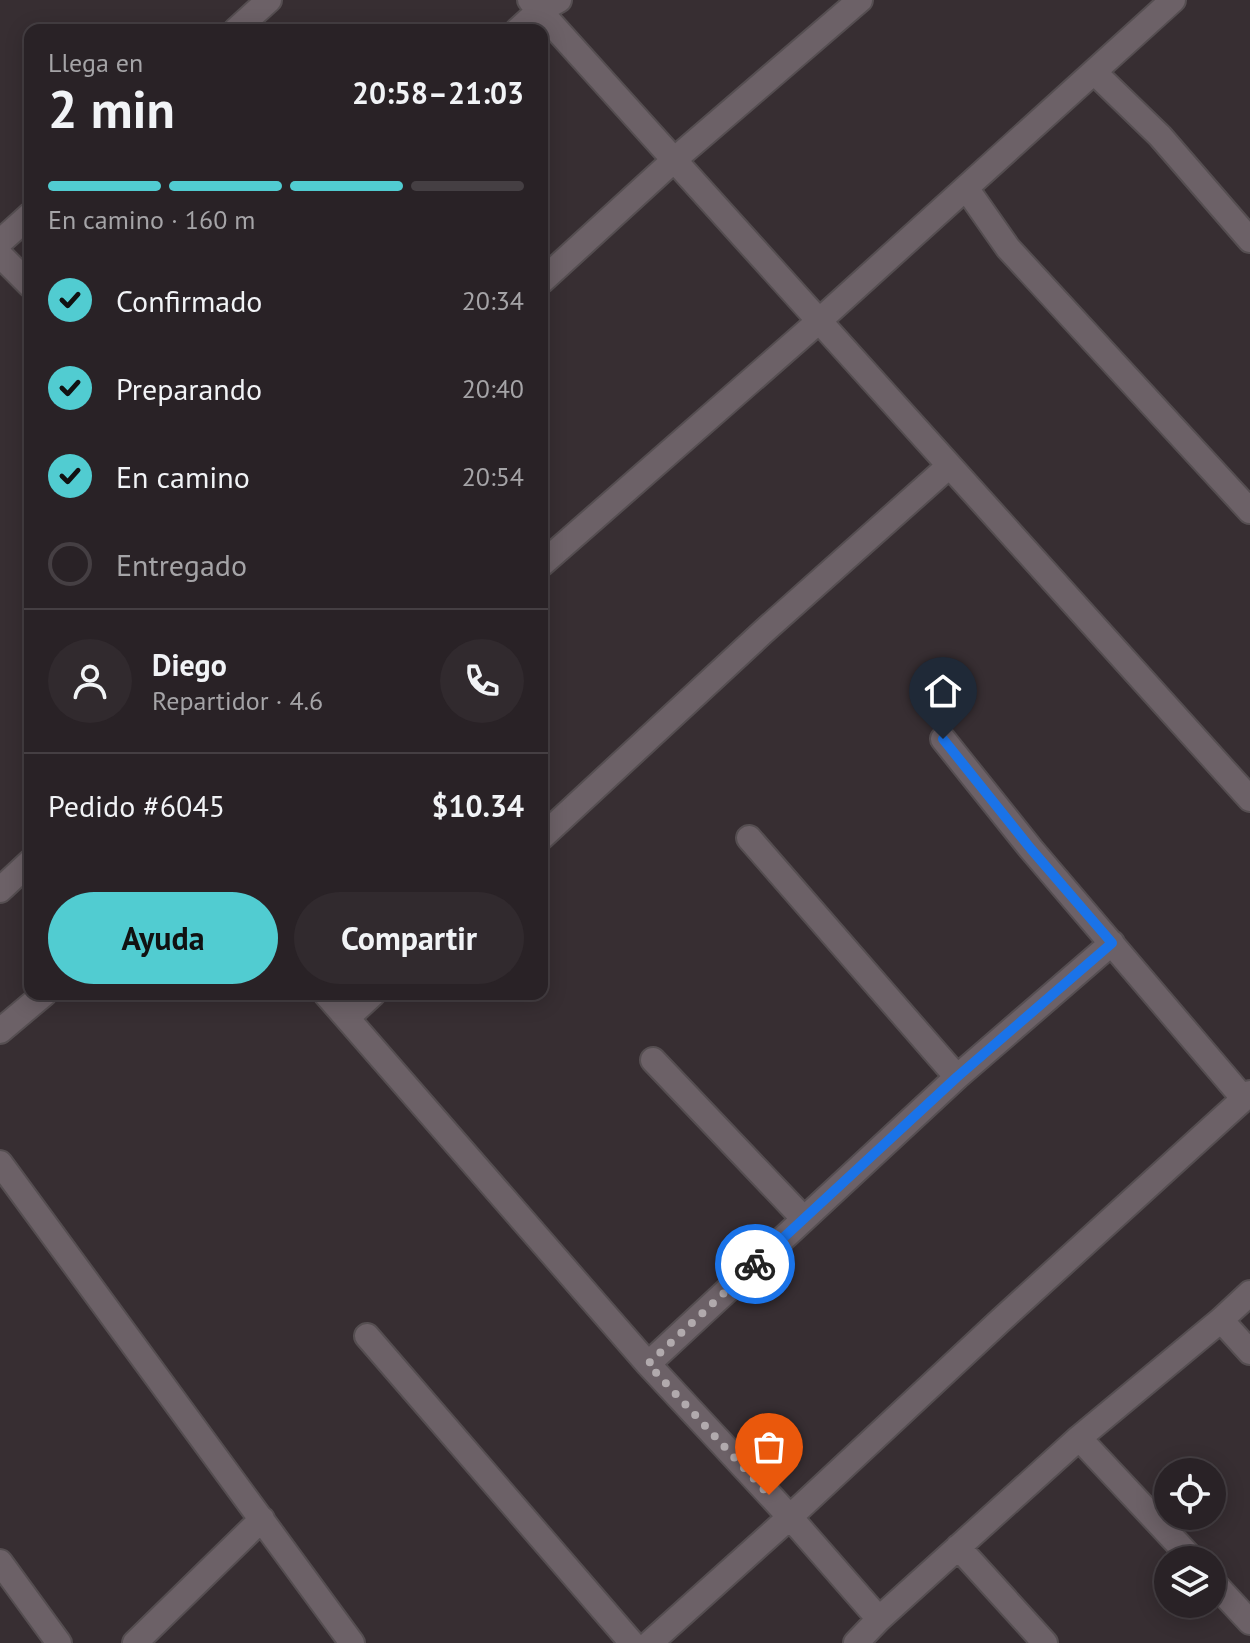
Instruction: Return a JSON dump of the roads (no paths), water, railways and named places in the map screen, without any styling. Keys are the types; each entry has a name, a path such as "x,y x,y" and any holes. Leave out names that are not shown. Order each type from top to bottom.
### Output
{"street":[{"path":"243,24 269,0"},
{"path":"548,559 819,321 1173,0"},
{"path":"548,276 850,3"},
{"path":"524,24 543,4 674,160 1250,799"},
{"path":"1094,72 1160,136 1250,240"},
{"path":"966,188 1008,248 1250,511"},
{"path":"0,242 24,220"},
{"path":"0,255 24,279"},
{"path":"548,831 763,632 949,466"},
{"path":"650,1643 1247,1096 1031,849 943,739"},
{"path":"749,838 957,1077"},
{"path":"0,890 24,868"},
{"path":"648,1364 957,1077 1112,943"},
{"path":"0,1031 37,1000"},
{"path":"331,1000 648,1364 790,1517 879,1619"},
{"path":"347,1018 366,1000"},
{"path":"653,1060 804,1219"},
{"path":"0,1163 352,1643"},
{"path":"856,1643 1079,1438 1250,1293"},
{"path":"1221,1320 1250,1352"},
{"path":"367,1336 632,1643"},
{"path":"1079,1438 1180,1546"},
{"path":"135,1643 262,1519"},
{"path":"958,1547 1045,1643"},
{"path":"0,1562 59,1643"},
{"path":"1226,1596 1250,1622"}]}
